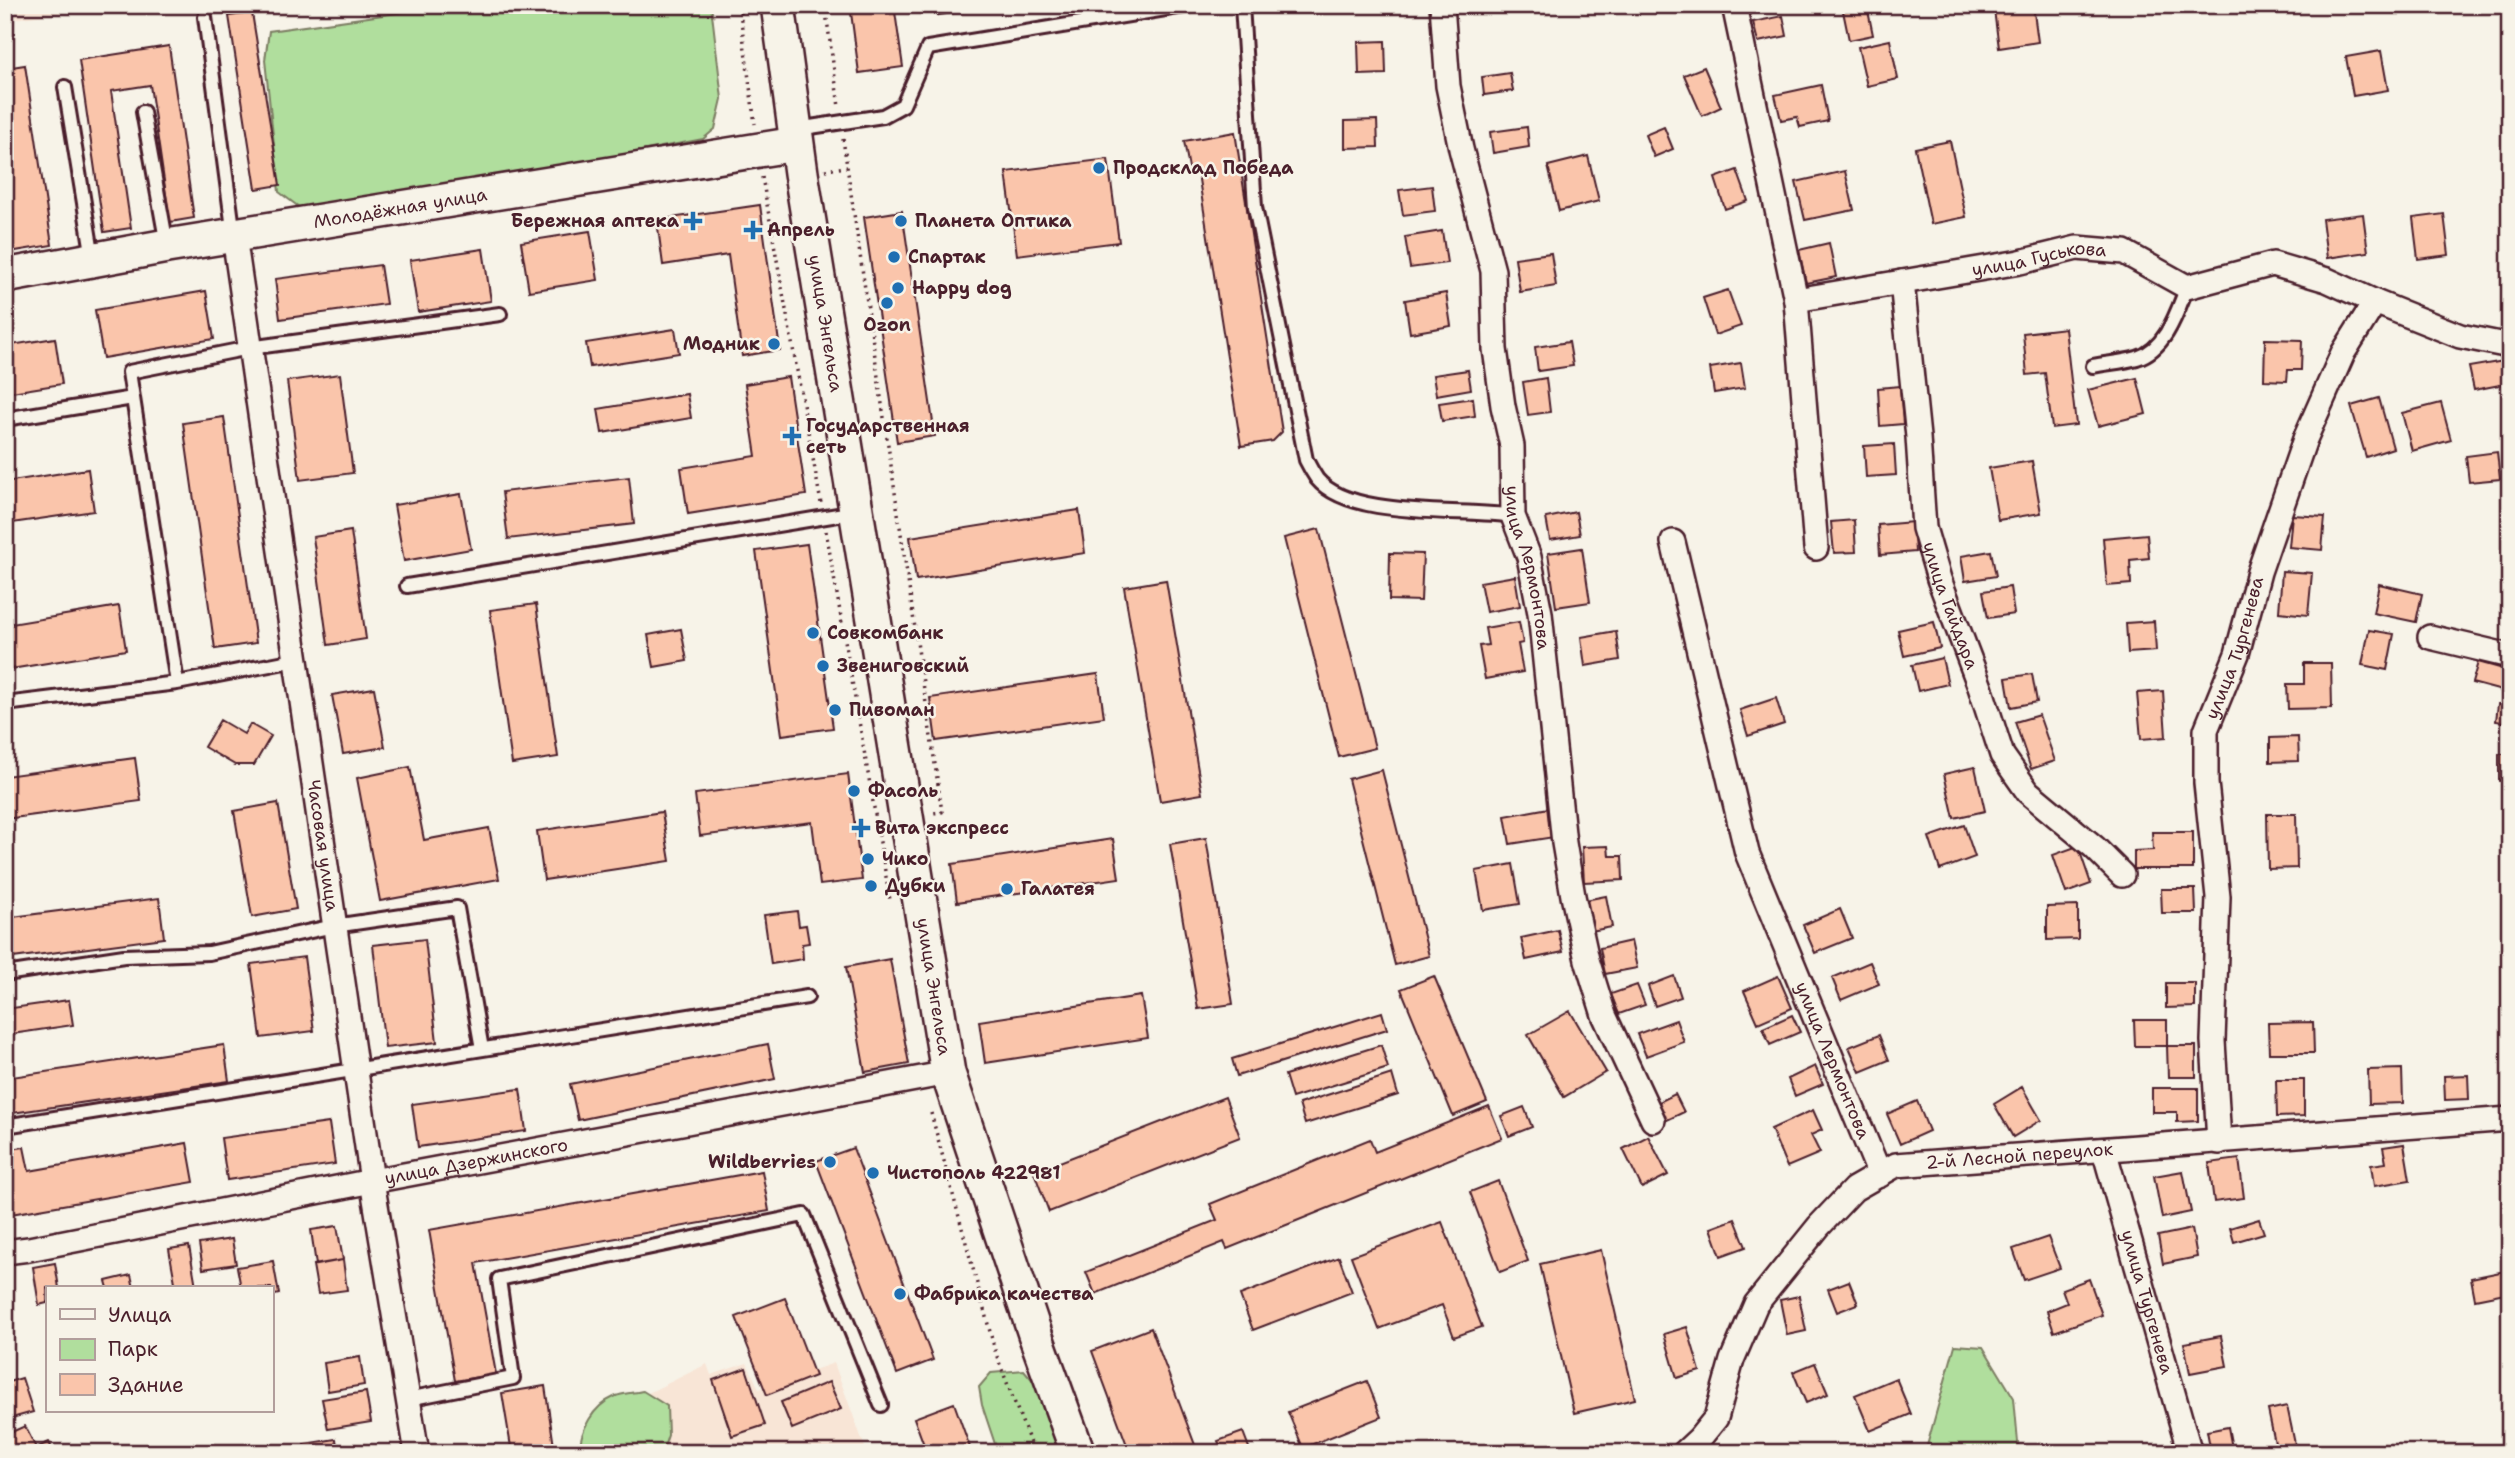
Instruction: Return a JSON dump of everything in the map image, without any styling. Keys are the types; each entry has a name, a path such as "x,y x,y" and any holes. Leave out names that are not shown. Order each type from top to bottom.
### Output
{"main road":[{"name":"улица Энгельса","path":"778,5 796,137 856,512 891,817 948,1073 1036,1337 1078,1453"},
{"name":"Молодёжная улица","path":"5,276 796,137"}],"street":[{"name":"улица Лермонтова","path":"1442,5 1448,86 1461,149 1493,271 1495,349 1512,446 1513,516 1529,557 1540,613 1564,843 1587,960 1604,1014 1653,1120"},
{"path":"1734,5 1796,300 1816,548"},
{"name":"Часовая улица","path":"234,236 372,1181 417,1453"},
{"name":"улица Гуськова","path":"1796,300 2020,262 2077,248 2124,252 2187,287"},
{"path":"2187,287 2273,264 2327,280 2460,336 2510,346"},
{"name":"улица Гайдара","path":"1902,282 1918,437 1924,528 1939,579 1980,687 2002,755 2028,792 2094,847 2122,875"},
{"name":"улица Тургенева","path":"2219,1142 2213,1041 2218,897 2206,783 2206,730 2237,654 2259,572 2305,439 2343,353 2375,302"},
{"name":"улица Лермонтова","path":"1673,542 1747,853 1880,1175"},
{"path":"2431,637 2510,656"},
{"name":"улица Дзержинского","path":"5,1252 948,1073"},
{"name":"2-й Лесной переулок","path":"1684,1453 1716,1418 1732,1360 1756,1304 1819,1226 1854,1189 1896,1165 2510,1119"},
{"name":"улица Тургенева","path":"2104,1150 2190,1453"}],"lane":[{"path":"796,137 841,123 883,116 903,105 928,48 1190,5"},
{"path":"1242,5 1255,207 1306,460 1318,480 1339,494 1365,503 1421,512 1487,512 1513,516"},
{"path":"205,17 234,236"},
{"path":"65,87 94,259"},
{"path":"143,112 167,246"},
{"path":"2094,366 2140,357 2160,342 2175,318 2187,287"},
{"path":"177,683 129,372 249,348 500,314"},
{"path":"5,419 133,398"},
{"path":"407,586 856,512"},
{"path":"5,704 177,683 295,660"},
{"path":"5,974 124,956 209,953 334,926 457,908 482,1049"},
{"path":"5,1126 807,997"},
{"path":"408,1399 513,1378 499,1279 804,1215 881,1405"}],"path":[{"path":"825,5 942,813 891,817"}],"shaded area":[{"path":"5,5 126,5 5,20"},
{"path":"747,1363 759,1389 834,1363 867,1453 633,1453 626,1404 707,1364 711,1375"}],"green space":[{"path":"454,5 711,5 722,99 715,129 703,139 319,213 303,210 279,192 265,60 269,31"},
{"path":"1955,1345 1983,1347 2014,1398 2019,1453 1925,1453"},
{"path":"1024,1370 1035,1383 1062,1453 998,1453 979,1387 991,1373"},
{"path":"643,1391 667,1406 668,1435 662,1453 579,1453 585,1428 600,1406 617,1396"}],"building":[{"path":"850,5 894,5 903,67 859,73"},
{"path":"937,5 1014,5 938,15"},
{"path":"2033,5 2038,42 1999,48 1994,10"},
{"path":"1867,6 1873,35 1849,40 1843,11"},
{"path":"252,13 280,185 256,189 229,16"},
{"path":"1783,16 1787,36 1758,42 1753,22"},
{"path":"1890,40 1898,79 1867,86 1858,47"},
{"path":"1385,41 1386,74 1359,75 1358,42"},
{"path":"169,46 194,218 170,222 150,85 111,91 131,228 104,232 79,60"},
{"path":"2381,51 2388,90 2353,96 2346,57"},
{"path":"25,65 52,245 9,252 5,229 5,68"},
{"path":"1704,67 1721,107 1702,116 1684,75"},
{"path":"1510,73 1513,91 1484,95 1482,77"},
{"path":"1821,85 1828,121 1800,127 1797,117 1781,120 1775,95"},
{"path":"1377,120 1378,147 1345,148 1345,121"},
{"path":"1527,127 1529,147 1493,153 1490,132"},
{"path":"1664,127 1673,149 1654,157 1645,135"},
{"path":"1235,132 1282,432 1273,441 1241,446 1198,173 1190,174 1184,141"},
{"path":"1950,141 1966,217 1931,224 1915,148"},
{"path":"1588,156 1599,201 1559,211 1548,166"},
{"path":"1108,159 1119,242 1017,255 1006,172"},
{"path":"1737,170 1748,201 1725,209 1715,178"},
{"path":"1845,171 1854,210 1805,220 1796,182"},
{"path":"1432,186 1435,211 1403,215 1399,190"},
{"path":"760,205 780,350 742,356 728,255 663,265 657,220"},
{"path":"902,211 935,436 897,442 864,217"},
{"path":"2363,214 2368,252 2327,258 2322,219"},
{"path":"2444,214 2449,255 2418,259 2413,218"},
{"path":"590,231 598,280 529,291 521,242"},
{"path":"1442,231 1447,263 1410,268 1405,237"},
{"path":"1829,243 1836,277 1806,283 1799,250"},
{"path":"483,249 491,301 418,312 410,260"},
{"path":"1551,253 1556,286 1520,292 1515,258"},
{"path":"380,265 386,304 280,319 275,279"},
{"path":"1728,290 1741,326 1715,335 1703,298"},
{"path":"206,291 214,339 103,358 95,310"},
{"path":"1446,293 1451,326 1410,333 1405,300"},
{"path":"2065,328 2076,425 2052,428 2045,373 2027,375 2023,333"},
{"path":"675,329 679,353 590,367 586,343"},
{"path":"55,338 62,384 5,393 5,346"},
{"path":"2265,339 2302,340 2301,370 2288,370 2287,381 2264,380"},
{"path":"1569,342 1573,366 1538,371 1535,347"},
{"path":"2510,360 2510,383 2474,390 2469,367"},
{"path":"1741,363 1745,388 1714,393 1710,368"},
{"path":"1468,370 1471,389 1436,395 1433,375"},
{"path":"340,374 353,473 300,480 287,381"},
{"path":"788,377 806,495 688,514 681,468 756,456 745,384"},
{"path":"1546,378 1550,412 1528,415 1523,382"},
{"path":"2137,378 2146,414 2098,426 2088,390"},
{"path":"1900,386 1903,424 1880,426 1878,388"},
{"path":"687,394 691,418 602,433 598,409"},
{"path":"1473,398 1475,416 1442,421 1439,403"},
{"path":"2379,398 2393,448 2366,457 2351,406"},
{"path":"2441,403 2451,440 2412,451 2402,413"},
{"path":"224,417 256,643 215,649 183,423"},
{"path":"1894,444 1896,475 1866,477 1864,446"},
{"path":"2497,452 2500,479 2469,482 2466,456"},
{"path":"2032,461 2041,513 1998,520 1989,468"},
{"path":"88,469 94,511 5,524 5,482"},
{"path":"629,477 634,524 508,539 502,492"},
{"path":"461,494 471,549 404,561 394,505"},
{"path":"1079,510 1085,553 916,580 910,537"},
{"path":"1576,512 1580,535 1550,540 1546,518"},
{"path":"2292,515 2325,517 2322,550 2289,547"},
{"path":"1854,520 1856,552 1834,553 1831,522"},
{"path":"1913,522 1915,552 1880,555 1878,525"},
{"path":"1319,529 1375,748 1339,757 1284,538"},
{"path":"351,531 366,639 328,645 313,537"},
{"path":"2147,534 2149,558 2130,560 2131,584 2107,586 2103,538"},
{"path":"807,544 833,728 782,735 756,551"},
{"path":"1582,548 1590,602 1556,607 1548,553"},
{"path":"1991,551 1996,576 1965,581 1961,556"},
{"path":"1390,553 1423,554 1421,601 1389,600"},
{"path":"2282,571 2312,573 2308,615 2279,612"},
{"path":"1515,576 1520,606 1486,612 1480,582"},
{"path":"1166,580 1202,794 1160,801 1124,587"},
{"path":"2379,584 2422,594 2416,622 2373,613"},
{"path":"2010,587 2014,614 1988,618 1983,591"},
{"path":"536,604 558,757 512,764 490,610"},
{"path":"119,606 126,650 5,670 5,625"},
{"path":"2154,621 2156,651 2128,653 2126,623"},
{"path":"1519,622 1523,643 1518,644 1523,672 1485,679 1479,646 1488,645 1485,628"},
{"path":"1934,622 1940,648 1904,656 1898,630"},
{"path":"681,629 687,661 654,667 648,635"},
{"path":"2369,630 2394,634 2387,670 2362,665"},
{"path":"1616,631 1620,660 1585,666 1581,637"},
{"path":"1942,658 1948,684 1918,691 1912,665"},
{"path":"2478,662 2507,670 2502,691 2472,683"},
{"path":"2304,663 2331,663 2332,708 2288,709 2287,684 2304,684"},
{"path":"1098,674 1104,717 936,741 930,698"},
{"path":"2032,674 2037,702 2011,707 2006,678"},
{"path":"374,688 385,747 343,754 332,695"},
{"path":"2163,691 2166,737 2141,739 2137,693"},
{"path":"1776,698 1784,724 1748,736 1740,710"},
{"path":"2498,704 2510,705 2510,723 2496,721"},
{"path":"2039,715 2055,761 2031,769 2015,722"},
{"path":"220,720 244,734 250,724 271,736 254,765 235,765 204,747"},
{"path":"2298,737 2299,761 2270,762 2270,738"},
{"path":"2499,754 2510,754 2510,780 2499,781"},
{"path":"135,758 141,801 5,819 5,776"},
{"path":"410,767 424,840 489,828 499,879 380,901 357,778"},
{"path":"1975,767 1985,811 1954,818 1944,774"},
{"path":"1382,770 1429,956 1395,965 1348,779"},
{"path":"848,774 862,880 820,885 812,822 700,836 695,794"},
{"path":"278,803 296,909 252,917 234,811"},
{"path":"1549,808 1554,837 1510,844 1505,816"},
{"path":"2501,810 2510,810 2510,840 2502,840"},
{"path":"662,812 670,861 544,880 537,831"},
{"path":"2267,814 2296,814 2297,868 2268,869"},
{"path":"1964,825 1975,857 1940,870 1929,837"},
{"path":"2152,832 2193,832 2193,869 2134,869 2134,851 2153,850"},
{"path":"1206,838 1233,1004 1198,1009 1170,844"},
{"path":"1113,839 1119,878 957,902 952,864"},
{"path":"1608,846 1609,856 1622,856 1623,880 1584,882 1582,847"},
{"path":"2078,846 2091,884 2066,893 2053,855"},
{"path":"1513,864 1520,904 1483,910 1476,871"},
{"path":"2161,889 2195,889 2196,913 2162,913"},
{"path":"1606,896 1612,927 1591,931 1585,900"},
{"path":"159,898 164,938 5,959 5,918"},
{"path":"2078,906 2078,939 2047,940 2047,907"},
{"path":"1840,909 1852,938 1815,953 1803,925"},
{"path":"797,911 799,926 806,925 809,943 802,944 803,959 771,964 764,915"},
{"path":"1558,930 1563,952 1526,960 1521,938"},
{"path":"425,939 437,1042 385,1048 373,945"},
{"path":"1631,941 1637,968 1605,974 1600,948"},
{"path":"304,957 314,1031 261,1038 251,964"},
{"path":"890,959 909,1064 865,1072 846,967"},
{"path":"1870,962 1879,984 1841,1000 1832,978"},
{"path":"1434,976 1487,1102 1453,1116 1401,989"},
{"path":"1674,976 1681,997 1655,1006 1648,986"},
{"path":"1778,976 1792,1008 1758,1023 1744,991"},
{"path":"2166,983 2195,983 2195,1007 2166,1008"},
{"path":"1637,985 1645,1005 1619,1014 1611,994"},
{"path":"1141,996 1148,1038 985,1063 979,1021"},
{"path":"69,1000 73,1025 5,1035 5,1009"},
{"path":"1570,1011 1606,1072 1564,1097 1528,1035"},
{"path":"1382,1012 1387,1029 1237,1076 1232,1059"},
{"path":"1792,1015 1800,1032 1770,1045 1763,1028"},
{"path":"1676,1020 1684,1042 1646,1056 1637,1034"},
{"path":"2134,1020 2167,1020 2167,1046 2135,1046"},
{"path":"2313,1022 2314,1053 2269,1053 2268,1023"},
{"path":"1879,1035 1889,1060 1860,1072 1849,1047"},
{"path":"768,1044 775,1079 578,1120 570,1084"},
{"path":"224,1045 229,1081 5,1114 5,1078"},
{"path":"1381,1045 1388,1068 1292,1098 1285,1075"},
{"path":"2167,1046 2196,1046 2196,1077 2168,1077"},
{"path":"1815,1066 1823,1084 1795,1096 1788,1079"},
{"path":"2402,1069 2403,1103 2369,1104 2368,1070"},
{"path":"1392,1074 1398,1095 1305,1124 1299,1104"},
{"path":"2468,1075 2469,1099 2445,1100 2444,1076"},
{"path":"2276,1080 2304,1080 2304,1116 2277,1117"},
{"path":"2022,1087 2041,1120 2013,1137 1994,1104"},
{"path":"2152,1088 2198,1088 2198,1121 2177,1122 2177,1112 2152,1112"},
{"path":"520,1089 526,1131 418,1147 412,1104"},
{"path":"1675,1094 1684,1112 1661,1123 1653,1105"},
{"path":"1225,1097 1240,1137 1049,1212 1034,1172"},
{"path":"1917,1101 1929,1131 1900,1144 1887,1114"},
{"path":"1489,1106 1502,1138 1227,1249 1224,1242 1095,1294 1086,1272 1217,1220 1210,1204 1370,1139 1375,1152"},
{"path":"1524,1107 1532,1127 1509,1136 1501,1116"},
{"path":"1813,1110 1822,1130 1811,1135 1820,1153 1787,1167 1771,1129"},
{"path":"329,1123 335,1164 227,1180 221,1138"},
{"path":"1648,1136 1668,1175 1642,1188 1623,1149"},
{"path":"187,1143 194,1182 5,1215 5,1150 24,1147 29,1171"},
{"path":"2404,1144 2410,1180 2374,1186 2371,1165 2386,1163 2383,1147"},
{"path":"853,1148 933,1360 897,1374 816,1161"},
{"path":"2239,1159 2244,1198 2214,1202 2209,1163"},
{"path":"762,1171 769,1211 476,1263 496,1374 455,1381 429,1230"},
{"path":"2183,1171 2191,1212 2162,1218 2154,1176"},
{"path":"1498,1181 1528,1261 1500,1272 1470,1192"},
{"path":"1735,1219 1746,1247 1721,1256 1711,1228"},
{"path":"2259,1219 2264,1233 2234,1242 2230,1228"},
{"path":"1442,1222 1482,1327 1454,1337 1442,1305 1379,1329 1351,1256"},
{"path":"337,1226 343,1260 316,1265 311,1230"},
{"path":"2192,1229 2197,1257 2163,1264 2158,1236"},
{"path":"2048,1237 2060,1268 2024,1280 2013,1249"},
{"path":"232,1239 236,1264 203,1269 199,1244"},
{"path":"189,1246 196,1286 176,1286 169,1249"},
{"path":"1601,1250 1635,1399 1574,1413 1540,1264"},
{"path":"1339,1257 1352,1292 1253,1330 1240,1295"},
{"path":"343,1260 347,1290 318,1294 313,1265"},
{"path":"273,1261 279,1294 273,1296 273,1286 241,1286 237,1267"},
{"path":"55,1263 59,1286 46,1286 46,1303 39,1305 33,1267"},
{"path":"2510,1270 2510,1292 2475,1299 2471,1278"},
{"path":"131,1275 134,1286 107,1286 106,1281"},
{"path":"2089,1279 2102,1315 2054,1332 2047,1311 2067,1303 2062,1289"},
{"path":"1849,1281 1858,1304 1837,1312 1828,1289"},
{"path":"1799,1296 1806,1331 1787,1335 1780,1300"},
{"path":"785,1298 815,1376 767,1395 736,1317"},
{"path":"1687,1327 1700,1371 1677,1378 1664,1334"},
{"path":"1151,1328 1198,1453 1130,1453 1092,1351"},
{"path":"2221,1336 2227,1366 2190,1373 2184,1343"},
{"path":"360,1357 364,1385 328,1391 324,1363"},
{"path":"1815,1363 1828,1394 1806,1403 1793,1372"},
{"path":"746,1368 765,1425 732,1436 713,1380"},
{"path":"22,1378 33,1412 5,1420 5,1383"},
{"path":"1896,1378 1911,1414 1870,1431 1855,1395"},
{"path":"1367,1381 1381,1417 1303,1448 1288,1412"},
{"path":"829,1382 841,1409 792,1429 781,1402"},
{"path":"545,1386 555,1453 512,1453 502,1393"},
{"path":"366,1392 371,1422 328,1429 322,1399"},
{"path":"954,1403 972,1453 927,1453 914,1418"},
{"path":"2287,1406 2295,1444 2276,1448 2268,1410"},
{"path":"25,1426 36,1448 49,1442 54,1453 5,1453 5,1435"},
{"path":"2228,1427 2232,1448 2211,1452 2207,1431"},
{"path":"1243,1432 1251,1453 1223,1453 1218,1441"},
{"path":"336,1439 338,1453 305,1453 304,1444"}],"place":[{"name":"Продсклад Победа","path":"1099,168"},
{"name":"Бережная аптека","path":"693,221"},
{"name":"Планета Оптика","path":"901,221"},
{"name":"Апрель","path":"753,230"},
{"name":"Спартак","path":"894,257"},
{"name":"Happy dog","path":"898,288"},
{"name":"Ozon","path":"887,303"},
{"name":"Модник","path":"774,344"},
{"name":"Государственная сеть","path":"792,436"},
{"name":"Совкомбанк","path":"813,633"},
{"name":"Звениговский","path":"823,666"},
{"name":"Пивоман","path":"835,710"},
{"name":"Фасоль","path":"854,791"},
{"name":"Вита экспресс","path":"861,828"},
{"name":"Чико","path":"868,859"},
{"name":"Дубки","path":"871,886"},
{"name":"Галатея","path":"1007,889"},
{"name":"Wildberries","path":"830,1162"},
{"name":"Чистополь 422981","path":"873,1173"},
{"name":"Фабрика качества","path":"900,1294"}]}
